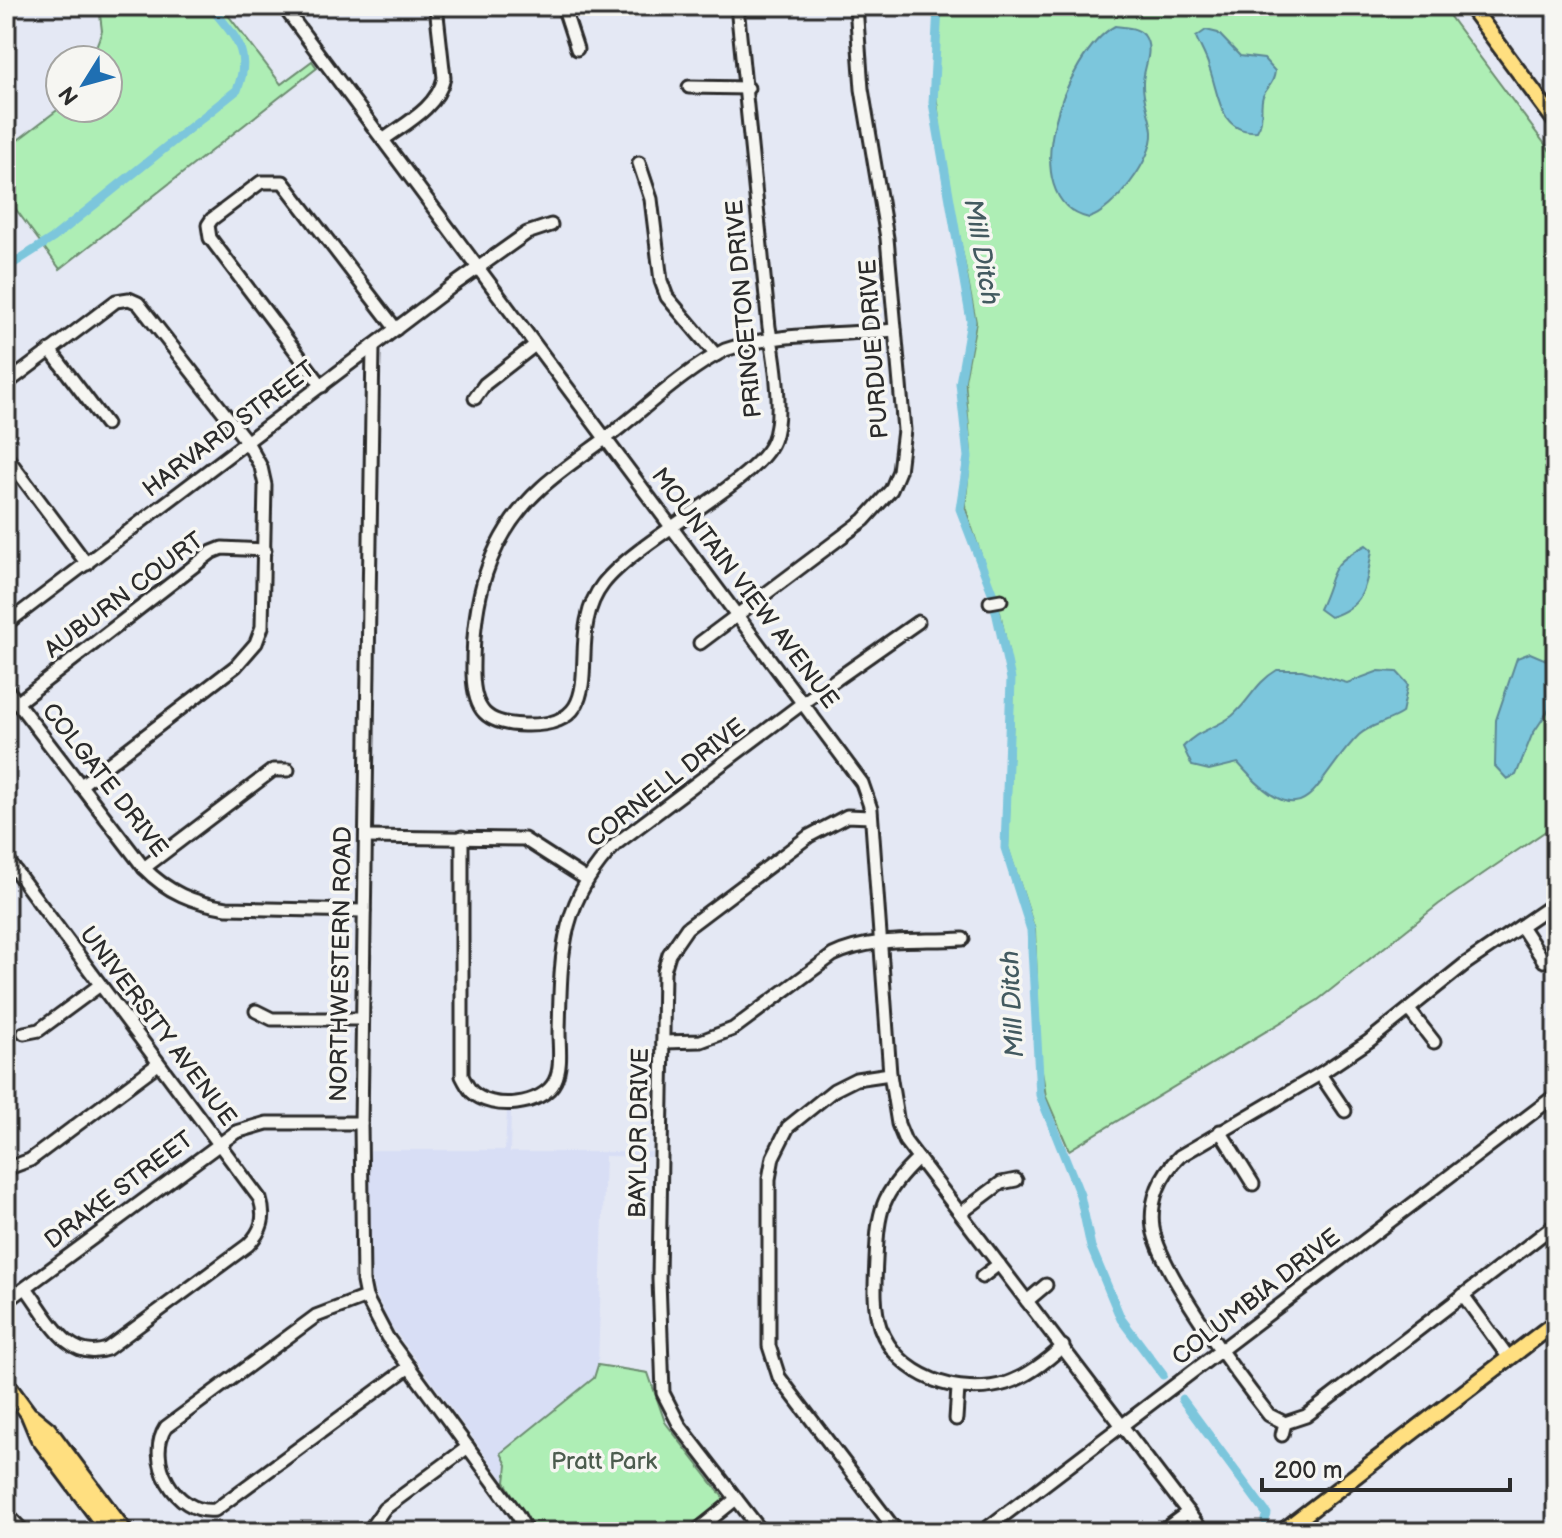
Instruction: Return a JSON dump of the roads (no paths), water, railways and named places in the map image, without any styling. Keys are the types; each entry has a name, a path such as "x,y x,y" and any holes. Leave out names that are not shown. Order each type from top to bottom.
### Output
{"main road":[{"path":"1470,6 1556,122"},
{"path":"1282,1532 1556,1322"},
{"path":"6,1383 28,1413 38,1437 109,1532"},
{"path":"28,1413 48,1429 125,1532"}],"street":[{"name":"MOUNTAIN VIEW AVENUE","path":"285,6 862,783 871,817 890,1074 898,1124 918,1159 1203,1532"},
{"path":"383,140 423,112 441,89 444,78 436,6"},
{"path":"563,6 577,49"},
{"name":"PRINCETON DRIVE","path":"737,6 748,88 771,341 776,396 773,441 755,465 615,570 591,603 584,622 582,695 571,715 552,723 525,725 504,724 482,712 474,696 473,637 480,588 505,528 542,487 716,355 745,343 771,341 895,330"},
{"name":"PURDUE DRIVE","path":"700,643 864,520 891,490 899,471 904,430 895,330 883,202 862,89 856,6"},
{"path":"689,87 748,88"},
{"path":"639,163 651,199 661,281 667,297 716,355"},
{"path":"322,386 210,238 208,225 212,219 261,182 271,179 283,182 396,329"},
{"name":"HARVARD STREET","path":"6,624 477,268 527,233 551,225"},
{"path":"6,384 116,301 129,299 138,303 247,442 261,467 265,485 262,627 246,657 80,786"},
{"path":"475,398 485,384 535,345"},
{"name":"NORTHWESTERN ROAD","path":"373,346 361,1123 361,1258 366,1297 379,1324 527,1532"},
{"path":"50,350 106,424"},
{"path":"6,456 87,564"},
{"name":"AUBURN COURT","path":"17,703 212,552 222,548 265,550"},
{"name":"CORNELL DRIVE","path":"462,837 459,1063 469,1088 481,1098 518,1102 534,1099 554,1084 558,1073 560,966 564,933 586,879 617,843 804,702 918,622"},
{"name":"COLGATE DRIVE","path":"6,688 144,868 166,888 205,905 227,908 364,911"},
{"path":"144,868 273,770 288,770"},
{"name":"BAYLOR DRIVE","path":"762,1532 680,1426 663,1393 659,1279 664,971 669,954 687,928 816,831 847,816 871,817"},
{"path":"366,837 524,839 586,879"},
{"name":"UNIVERSITY AVENUE","path":"6,858 260,1199 262,1225 248,1245 107,1349 95,1353 82,1353 69,1344 26,1288"},
{"path":"1556,902 1465,964 1409,1010 1320,1074 1220,1131 1166,1168 1153,1212 1157,1244 1220,1351 1283,1429 1306,1416 1556,1224"},
{"path":"1521,926 1544,961"},
{"path":"663,1042 701,1041 726,1033 833,955 857,946 881,942 963,939"},
{"path":"24,1033 39,1030 100,985"},
{"path":"1409,1010 1434,1042"},
{"path":"256,1011 272,1019 362,1019"},
{"path":"6,1169 30,1160 158,1064"},
{"path":"890,1074 841,1085 797,1118 778,1144 769,1179 769,1346 779,1377 897,1532"},
{"path":"1320,1074 1345,1111"},
{"name":"COLUMBIA DRIVE","path":"982,1532 1556,1095"},
{"name":"DRAKE STREET","path":"6,1302 236,1132 267,1123 361,1123"},
{"path":"1220,1131 1253,1184"},
{"path":"918,1159 894,1182 879,1210 875,1283 877,1316 881,1330 902,1361 939,1383 958,1388 978,1388 1015,1380 1063,1346"},
{"path":"961,1213 1001,1183 1016,1180"},
{"path":"982,1277 999,1264"},
{"path":"1027,1301 1046,1285"},
{"path":"1463,1295 1509,1358"},
{"path":"366,1297 316,1316 166,1427 157,1448 158,1464 185,1504 202,1512 215,1510 409,1367"},
{"path":"956,1419 958,1388"},
{"path":"368,1532 384,1509 468,1447"},
{"path":"695,1532 736,1499"},
{"path":"1161,1532 1188,1512"},
{"path":"6,1513 24,1532"}],"water":[{"path":"1115,26 1138,30 1147,41 1149,53 1143,89 1152,132 1151,143 1139,169 1120,195 1089,218 1066,206 1054,184 1050,156 1054,125 1064,94 1079,65 1096,41"},
{"path":"1206,30 1218,33 1240,56 1264,59 1275,71 1263,96 1261,122 1257,131 1235,126 1222,110 1208,63 1196,37"},
{"path":"1366,545 1372,550 1366,584 1358,600 1330,617 1319,609 1334,571 1344,559"},
{"path":"1530,653 1551,662 1556,660 1556,699 1532,735 1516,775 1507,779 1495,766 1496,720 1517,658"},
{"path":"1277,670 1302,670 1347,683 1379,671 1397,672 1408,684 1402,713 1359,735 1318,786 1307,797 1295,802 1280,799 1262,787 1238,763 1209,770 1192,766 1183,747 1194,737 1232,716"}],"waterway":[{"path":"6,268 53,238 237,90 243,65 242,54 233,35 210,6"},
{"name":"Mill Ditch","path":"938,6 933,103 971,321 960,383 968,457 960,509 993,595"},
{"name":"Mill Ditch","path":"995,607 1011,679 1005,848 1031,930 1040,1095 1080,1195 1091,1247 1121,1319 1163,1375"},
{"name":"Mill Ditch","path":"1182,1399 1267,1514 1265,1520"}],"park label":[{"name":"Pratt Park","path":"604,1461"}]}
